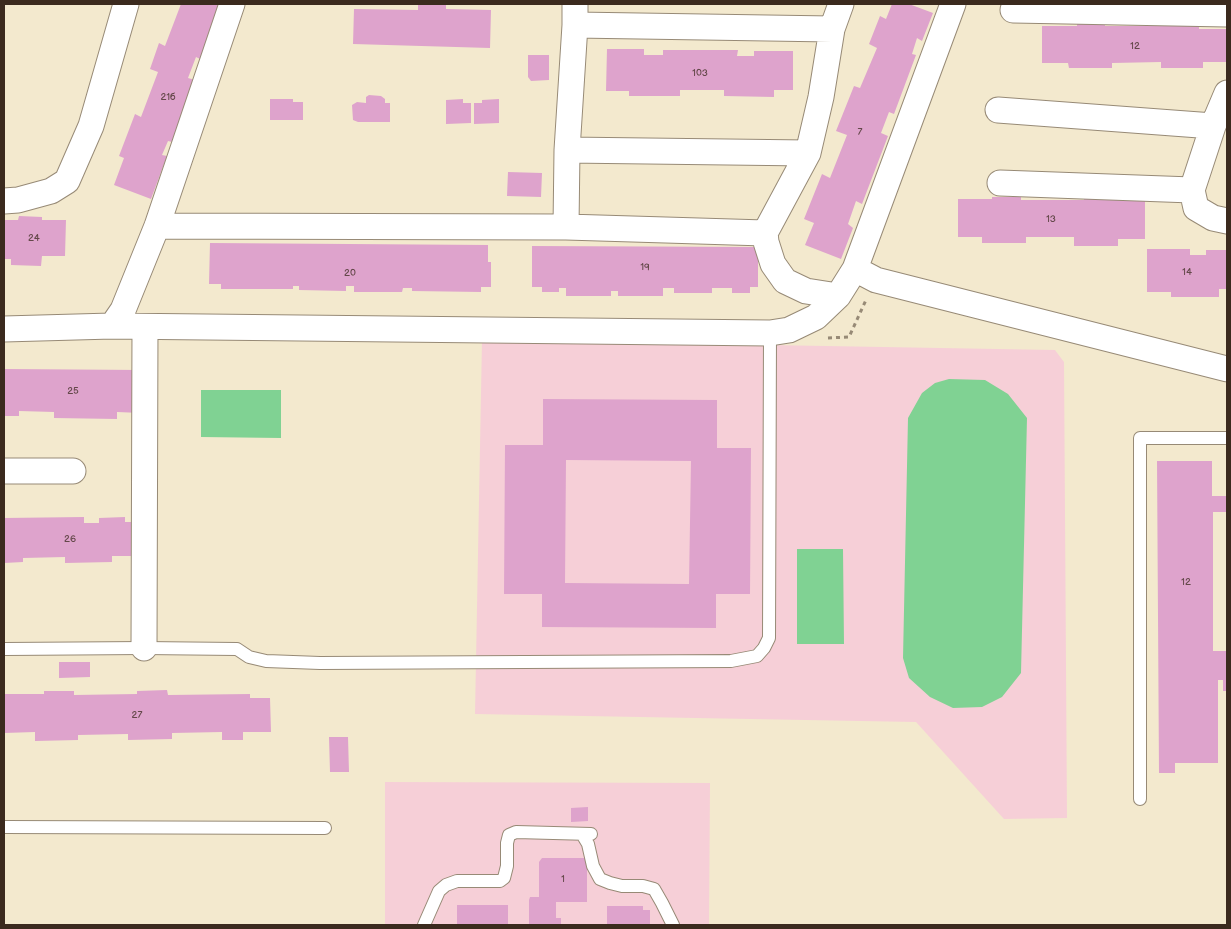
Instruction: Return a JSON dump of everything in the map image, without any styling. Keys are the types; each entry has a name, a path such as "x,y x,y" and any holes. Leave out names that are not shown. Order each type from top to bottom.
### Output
{"street":[{"path":"4,201 18,200 51,191 67,181 91,126 126,4"},
{"path":"112,326 124,310 157,226 232,4"},
{"path":"838,296 806,291 785,281 773,264 765,233 808,153 821,97 832,29 841,4"},
{"path":"4,329 112,326 770,334 789,330 816,317 838,296 855,269 953,4"},
{"path":"1013,10 1227,14"},
{"path":"566,227 567,150 575,14 832,29"},
{"path":"1227,93 1213,126 1192,190 1196,208 1213,218 1227,221"},
{"path":"998,110 1213,126"},
{"path":"567,150 808,153"},
{"path":"1000,183 1192,190"},
{"path":"157,226 566,227 765,233"},
{"path":"855,269 876,280 1227,369"},
{"path":"144,648 145,327"},
{"path":"4,471 72,471"}],"lane":[{"path":"4,648 237,650 249,657 266,661 320,663 731,661 757,656 769,638 770,334"},
{"path":"1140,799 1140,438 1227,438"},
{"path":"4,827 325,828"},
{"path":"424,925 440,891 446,885 457,881 500,881 504,878 507,866 507,843 509,836 516,832 587,834 593,866 600,879 622,886 643,886 654,890 673,925"}],"shaded area":[{"path":"482,340 1055,350 1064,362 1067,818 1004,819 916,722 475,714"},
{"path":"385,782 710,783 709,925 385,925"}],"green space":[{"path":"949,379 985,380 1008,394 1027,418 1021,673 1002,697 982,707 953,708 930,697 909,678 903,658 908,418 922,393 935,383"},
{"path":"201,390 281,390 281,438 201,437"},
{"path":"797,549 843,549 844,644 797,644"}],"building":[{"path":"181,4 221,4 200,59 196,57 188,78 195,80 172,142 168,141 162,155 167,156 151,199 114,185 124,158 119,156 135,114 141,117 158,72 150,69 159,43 165,46"},
{"path":"418,4 446,4 446,9 491,10 490,48 353,44 354,9 418,10"},
{"path":"892,4 909,4 933,13 922,41 917,38 912,54 916,55 894,114 889,112 881,133 888,136 862,204 856,201 848,224 853,228 841,259 805,245 814,223 804,219 822,174 830,178 847,135 836,131 854,86 860,88 877,48 869,44 880,16 886,19"},
{"path":"1077,21 1105,21 1105,26 1169,26 1169,22 1199,22 1199,29 1227,29 1227,62 1203,62 1203,68 1161,68 1161,62 1112,63 1112,68 1069,68 1068,63 1042,63 1042,26 1077,26"},
{"path":"607,49 644,49 644,55 663,55 663,50 738,50 737,56 754,56 754,51 793,51 793,90 774,90 774,97 724,96 724,90 680,90 680,96 629,96 629,91 606,91"},
{"path":"528,55 549,55 549,80 531,81 528,77"},
{"path":"369,95 381,96 385,99 385,103 390,103 390,122 358,122 353,120 352,105 357,102 366,103 366,97"},
{"path":"270,99 293,99 293,102 303,102 303,120 270,120"},
{"path":"463,99 463,103 471,103 471,123 446,124 446,100"},
{"path":"499,99 499,123 474,124 474,103 482,103 482,100"},
{"path":"508,172 542,173 541,197 507,196"},
{"path":"992,197 1021,197 1021,200 1114,198 1114,200 1145,200 1145,239 1118,239 1118,246 1074,246 1074,237 1026,237 1026,243 982,243 982,237 958,237 958,199 992,199"},
{"path":"19,216 42,217 42,220 66,220 65,256 42,256 41,266 11,265 11,259 4,259 4,220 18,220"},
{"path":"210,243 488,245 488,262 491,262 491,287 481,287 481,292 412,291 412,288 403,288 402,292 354,292 354,286 346,286 346,291 299,290 299,286 293,286 293,289 221,289 221,284 209,284"},
{"path":"532,246 758,247 758,287 750,287 750,293 732,293 732,288 712,288 712,293 674,293 674,288 663,288 663,296 618,296 618,291 611,291 611,296 566,296 566,288 559,288 559,292 542,292 542,287 532,287"},
{"path":"1147,249 1190,249 1190,255 1206,255 1206,250 1227,250 1227,289 1219,289 1219,297 1171,297 1171,292 1147,292"},
{"path":"4,369 142,370 141,413 117,412 117,419 54,418 54,412 19,411 19,416 4,416"},
{"path":"543,399 717,400 717,448 751,448 750,594 716,594 716,628 542,627 542,594 504,594 505,445 543,445","holes":["566,460 691,461 689,584 565,583"]},
{"path":"1157,461 1212,461 1212,496 1227,496 1227,512 1213,512 1213,651 1227,651 1227,691 1223,691 1223,680 1218,680 1218,763 1175,763 1175,773 1159,773"},
{"path":"84,517 84,523 99,523 99,518 125,517 125,522 136,522 136,556 112,556 112,562 65,563 65,557 23,558 23,562 4,563 4,518"},
{"path":"59,662 90,662 90,677 59,678"},
{"path":"167,690 168,695 250,694 250,698 270,698 271,732 243,732 243,740 222,740 222,732 172,733 172,739 128,740 128,734 78,735 78,740 35,741 35,732 4,733 4,694 44,694 44,691 74,691 74,695 137,694 137,691"},
{"path":"329,737 348,737 349,772 330,772"},
{"path":"588,807 588,821 571,822 571,808"},
{"path":"542,858 587,858 587,902 556,902 556,918 561,918 561,925 529,925 529,900 530,897 539,897 539,862"},
{"path":"457,905 508,905 508,925 457,925"},
{"path":"607,906 643,906 643,910 650,910 650,925 607,925"}]}
